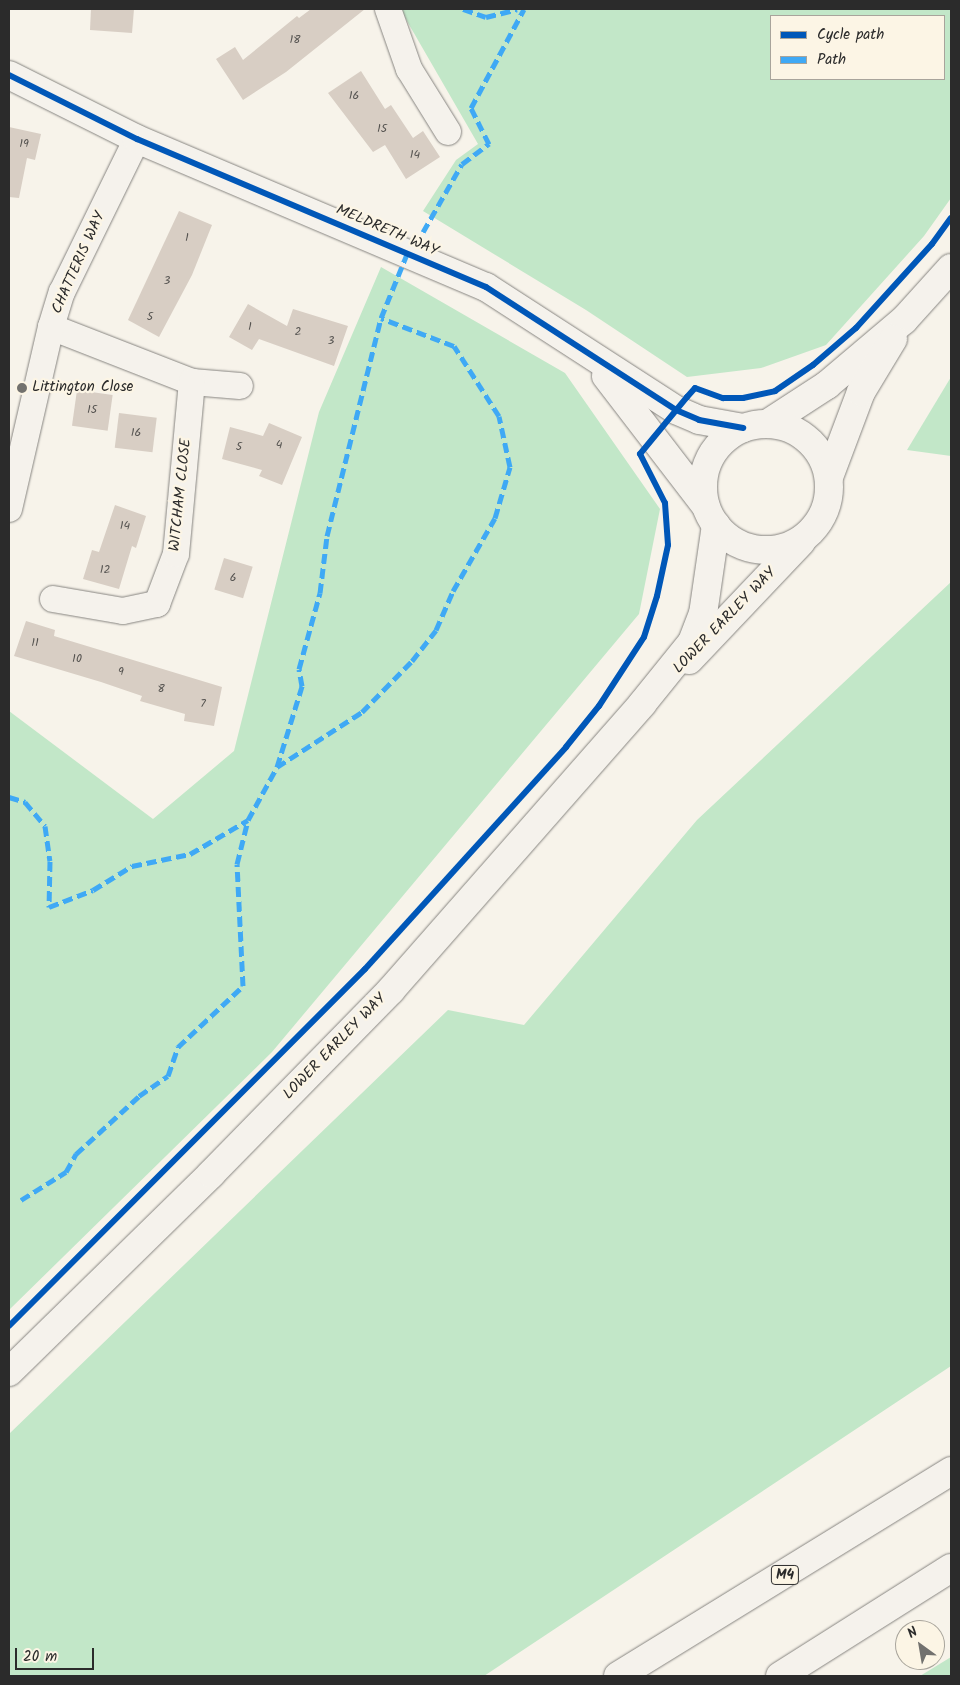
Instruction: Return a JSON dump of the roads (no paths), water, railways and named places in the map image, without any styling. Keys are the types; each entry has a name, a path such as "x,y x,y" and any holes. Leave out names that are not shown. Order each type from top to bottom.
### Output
{"main road":[{"name":"MELDRETH WAY","path":"9,75 138,139 486,287 676,410 699,420 755,426"},
{"path":"904,320 860,392 829,477 828,500 820,521 807,536 791,545 770,550 745,547 710,515 703,483 707,464 724,440 755,426 827,385 904,320 951,268"},
{"name":"MELDRETH WAY","path":"590,355 710,515"},
{"path":"755,426 799,432 816,447 829,477"},
{"name":"LOWER EARLEY WAY","path":"9,1372 211,1174 391,990 642,704 692,642 703,614 710,515"},
{"name":"LOWER EARLEY WAY","path":"642,704 703,647 807,536"},
{"name":"M4","path":"618,1676 951,1471"},
{"path":"780,1676 951,1568"}],"street":[{"path":"388,9 409,69 448,132"},
{"name":"CHATTERIS WAY","path":"10,496 51,327 62,292 138,139"},
{"path":"51,327 192,382 240,386"},
{"name":"WITCHAM CLOSE","path":"53,599 123,611 167,610 176,554 192,382"}],"place":[{"name":"Littington Close","path":"22,388"}]}
